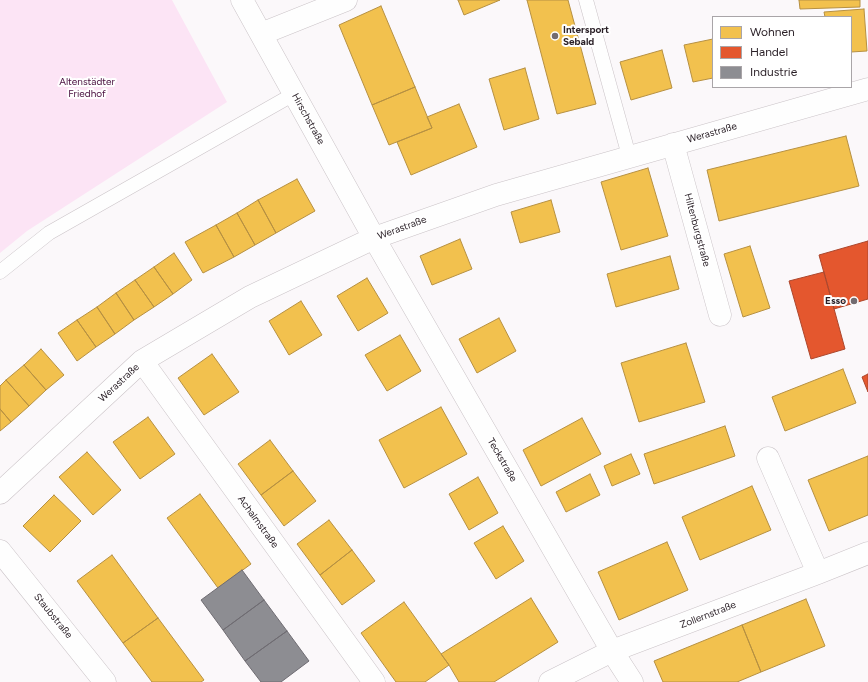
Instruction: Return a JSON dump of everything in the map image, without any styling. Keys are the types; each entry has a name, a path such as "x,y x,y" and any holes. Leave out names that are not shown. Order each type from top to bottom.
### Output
{"street":[{"name":"Hirschstraße","path":"242,0 374,238"},
{"path":"261,34 346,0"},
{"name":"Werastraße","path":"0,493 142,361 250,297 374,238 496,195 868,89"},
{"name":"Hiltenburgstraße","path":"673,144 720,315"},
{"name":"Teckstraße","path":"374,238 612,651 632,682"},
{"name":"Achalmstraße","path":"142,361 374,682"},
{"path":"768,458 818,573"},
{"name":"Staubstraße","path":"0,551 105,682"},
{"name":"Zollernstraße","path":"550,682 612,651 868,553"}],"lane":[{"path":"586,0 629,156"},
{"path":"0,272 49,233 294,94"}],"green space":[{"name":"Altenstädter Friedhof","path":"0,0 172,0 227,102 27,231 0,253"}],"building: Wohnen":[{"path":"458,0 500,0 464,15"},
{"path":"527,0 568,0 596,104 557,114"},
{"path":"799,0 860,0 860,7 800,9"},
{"path":"381,6 415,87 372,105 339,25"},
{"path":"864,9 867,51 852,52 852,16 825,16 824,12"},
{"path":"712,39 712,78 693,82 684,45"},
{"path":"662,50 672,88 631,100 620,62"},
{"path":"525,68 539,119 504,130 489,79"},
{"path":"415,87 432,128 389,145 372,105"},
{"path":"459,104 477,147 411,175 397,142 432,128 427,117"},
{"path":"846,136 859,186 719,221 707,170"},
{"path":"648,168 668,236 621,250 601,182"},
{"path":"297,179 315,211 276,233 258,200"},
{"path":"258,200 276,233 255,245 237,213"},
{"path":"551,200 560,232 520,243 511,212"},
{"path":"237,213 255,245 234,257 216,225"},
{"path":"216,225 234,257 203,273 185,242"},
{"path":"460,239 472,269 432,285 420,256"},
{"path":"750,246 770,308 743,317 724,254"},
{"path":"174,253 192,280 173,294 154,267"},
{"path":"670,256 679,289 616,307 607,274"},
{"path":"154,267 173,294 154,307 135,280"},
{"path":"367,278 388,313 358,331 337,296"},
{"path":"135,280 154,307 134,320 116,293"},
{"path":"116,293 134,320 115,334 97,307"},
{"path":"301,301 322,335 289,355 269,321"},
{"path":"97,307 115,334 96,347 77,320"},
{"path":"499,318 516,351 477,373 459,339"},
{"path":"77,320 96,347 77,361 58,333"},
{"path":"400,335 421,371 387,391 365,355"},
{"path":"686,343 705,402 639,422 621,363"},
{"path":"41,349 64,375 46,390 24,365"},
{"path":"212,354 239,392 204,415 178,378"},
{"path":"24,365 46,390 29,406 6,380"},
{"path":"843,369 856,403 785,431 772,397"},
{"path":"6,380 29,406 11,422 0,409 0,386"},
{"path":"441,407 467,454 404,488 379,440"},
{"path":"0,409 11,422 0,431"},
{"path":"148,417 175,454 140,479 113,442"},
{"path":"582,418 601,454 541,486 523,450"},
{"path":"725,426 735,456 654,484 644,454"},
{"path":"270,440 293,471 261,495 238,464"},
{"path":"87,452 121,490 93,515 59,477"},
{"path":"631,454 640,474 612,486 604,466"},
{"path":"868,456 868,515 829,531 808,480"},
{"path":"293,471 316,501 284,526 261,495"},
{"path":"590,474 600,495 566,512 556,492"},
{"path":"478,477 498,513 469,530 449,494"},
{"path":"752,486 771,530 700,560 682,517"},
{"path":"200,494 251,564 218,588 167,518"},
{"path":"54,495 81,521 50,552 23,526"},
{"path":"329,520 352,550 320,575 297,544"},
{"path":"503,526 524,561 496,579 474,543"},
{"path":"667,542 688,590 619,620 598,572"},
{"path":"352,550 375,581 342,605 320,575"},
{"path":"112,555 158,618 123,643 77,581"},
{"path":"531,598 558,642 494,682 459,682 441,654"},
{"path":"806,599 825,646 761,672 742,625"},
{"path":"404,602 449,665 425,682 396,682 361,633"},
{"path":"158,618 204,680 201,682 152,682 123,643"},
{"path":"742,625 761,672 737,682 663,682 654,661"}],"building: Handel":[{"path":"868,241 868,299 834,309 819,255"},
{"path":"824,272 845,349 811,359 789,281"},
{"path":"868,374 868,392 862,377"}],"building: Industrie":[{"path":"242,570 264,600 223,630 201,600"},
{"path":"264,600 287,631 245,661 223,630"},
{"path":"287,631 309,661 281,682 261,682 245,661"}],"place":[{"name":"Intersport Sebald","path":"555,36"},
{"name":"Esso","path":"854,301"}]}
